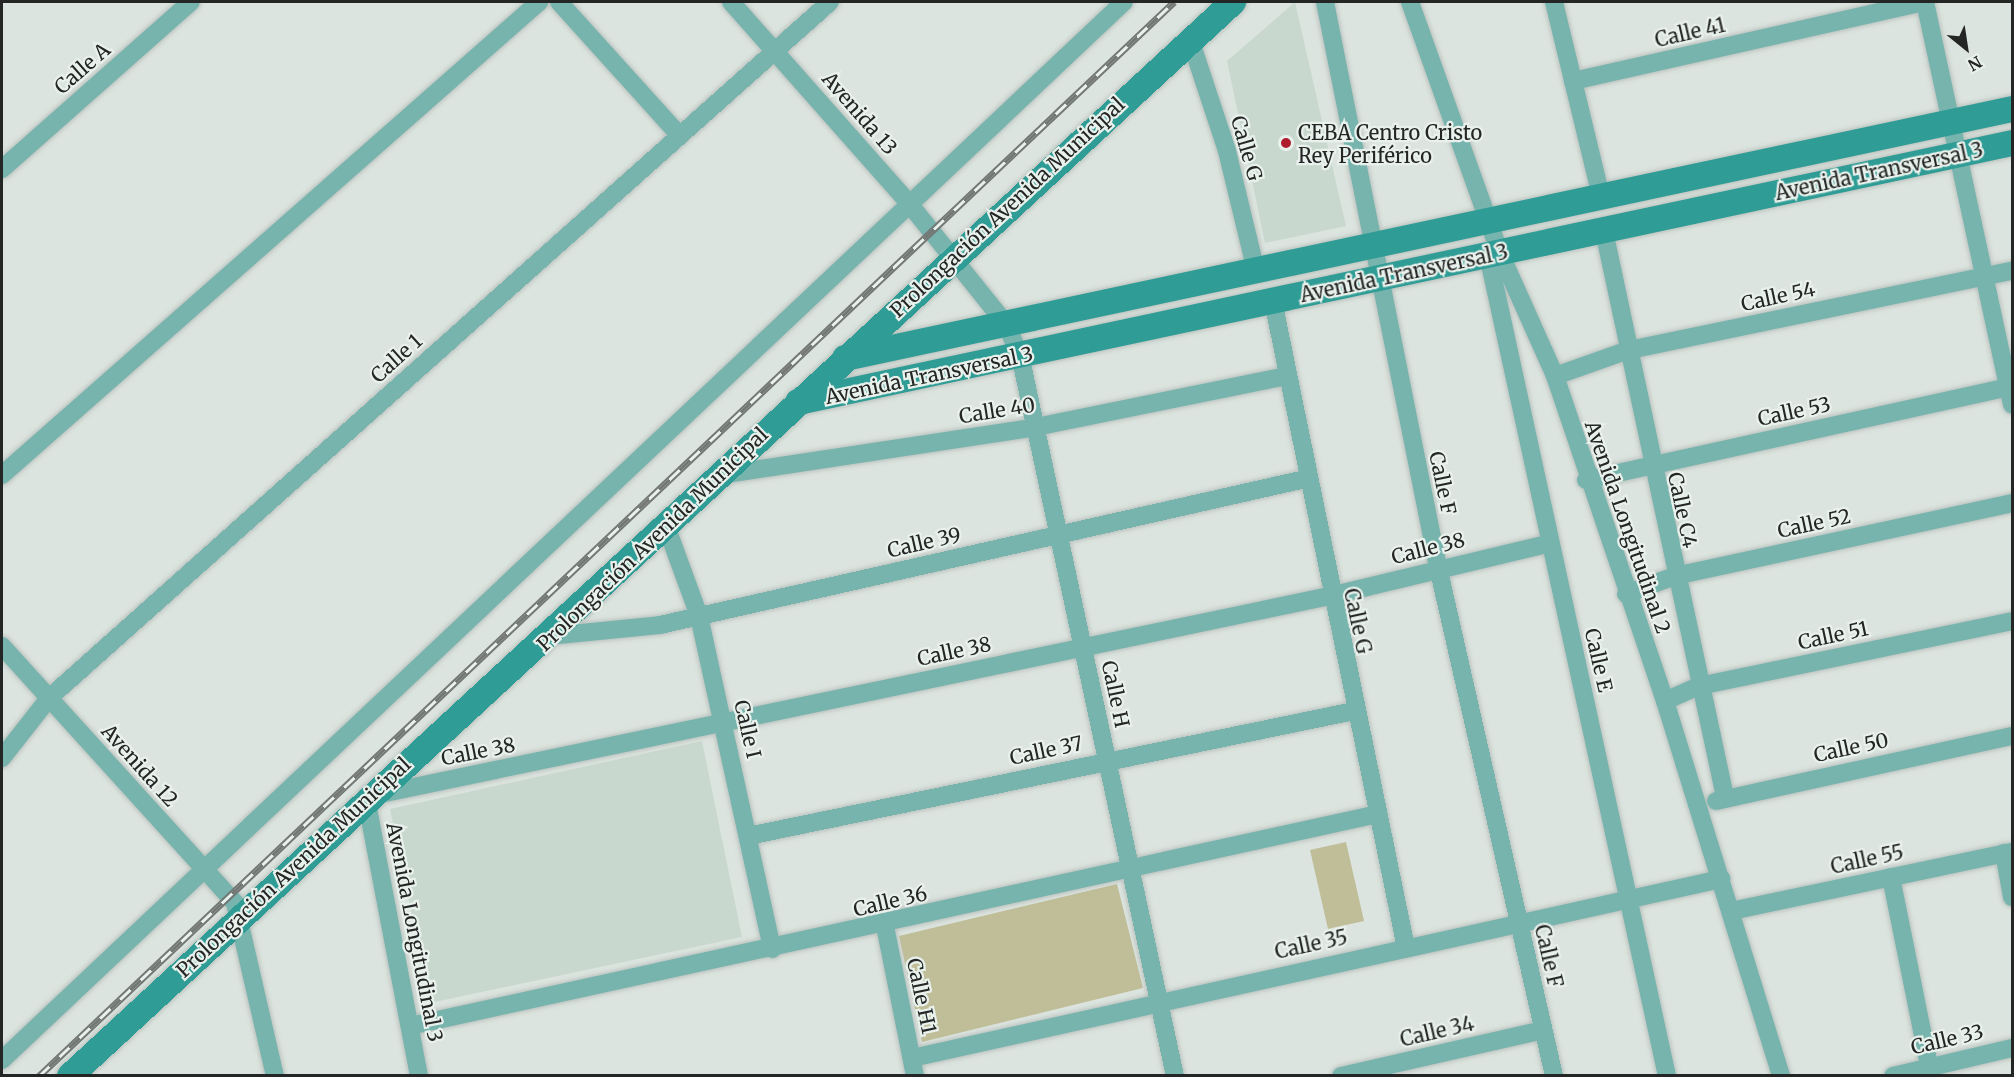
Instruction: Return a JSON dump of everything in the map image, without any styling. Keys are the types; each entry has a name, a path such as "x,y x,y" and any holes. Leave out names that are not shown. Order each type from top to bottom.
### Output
{"street":[{"name":"Calle A","path":"2,169 191,2"},
{"path":"2,475 539,2"},
{"path":"559,2 679,135"},
{"name":"Avenida 13","path":"731,2 907,201 1006,324"},
{"name":"Calle 1","path":"2,758 49,698 830,2"},
{"path":"2,1060 202,867 694,411 907,201 1124,2"},
{"name":"Prolongación Avenida Municipal","path":"70,1076 366,797 550,636 713,476 796,403 951,257 1233,2"},
{"name":"Calle F","path":"1325,2 1378,279 1438,567 1554,1076"},
{"name":"Avenida Longitudinal 2","path":"1410,2 1490,220 1494,254 1554,376 1586,480 1665,701 1781,1076"},
{"path":"1554,2 1601,197"},
{"path":"1924,2 2011,393"},
{"name":"Calle 41","path":"1573,81 1924,2"},
{"name":"Calle G","path":"1190,39 1227,151 1256,271"},
{"name":"Avenida Transversal 3","path":"845,358 2013,109"},
{"name":"Avenida Transversal 3","path":"796,403 2013,143"},
{"name":"Calle C4","path":"1604,231 1650,465 1725,797"},
{"name":"Calle E","path":"1494,254 1550,543 1630,898 1667,1076"},
{"name":"Calle 54","path":"1554,376 1629,350 2013,271"},
{"name":"Calle G","path":"1273,301 1305,479 1406,948"},
{"name":"Calle H","path":"1006,324 1020,355 1175,1076"},
{"name":"Calle 40","path":"713,476 1036,428 1286,376"},
{"name":"Calle 53","path":"1586,480 1650,465 2011,393"},
{"name":"Calle 39","path":"550,636 699,616 1305,479"},
{"name":"Calle 52","path":"1626,594 1675,576 2013,503"},
{"name":"Calle I","path":"665,523 699,616 772,949"},
{"name":"Calle 38","path":"366,797 724,725 1083,646 1330,596 1438,567 1550,543"},
{"name":"Calle 51","path":"1665,701 1699,686 2013,621"},
{"name":"Avenida 12","path":"2,646 229,894 275,1076"},
{"name":"Calle 37","path":"748,836 1354,711"},
{"name":"Calle 50","path":"1700,809 1725,797 2013,736"},
{"name":"Avenida Longitudinal 3","path":"366,797 419,1076"},
{"name":"Calle 36","path":"410,1026 885,926 1378,814"},
{"path":"2008,852 2013,897"},
{"name":"Calle 55","path":"1731,911 2008,852"},
{"path":"1891,877 1930,1070"},
{"name":"Calle 35","path":"914,1067 1159,1001 1721,879"},
{"name":"Calle H1","path":"885,926 914,1067"},
{"name":"Calle 34","path":"1341,1076 1543,1030"},
{"name":"Calle 33","path":"1893,1076 1930,1070 2013,1048"}],"shaded area":[{"name":"CEBA Centro Cristo Rey Periférico","path":"1295,2 1346,226 1265,243 1227,61"},
{"path":"702,741 742,937 430,1003 390,809"},
{"path":"1346,842 1364,921 1328,929 1310,850"},
{"path":"1117,884 1143,988 922,1042 899,936"}],"railway":[{"path":"39,1076 1174,2"}],"place":[{"name":"CEBA Centro Cristo Rey Periférico","path":"1286,143"}]}
